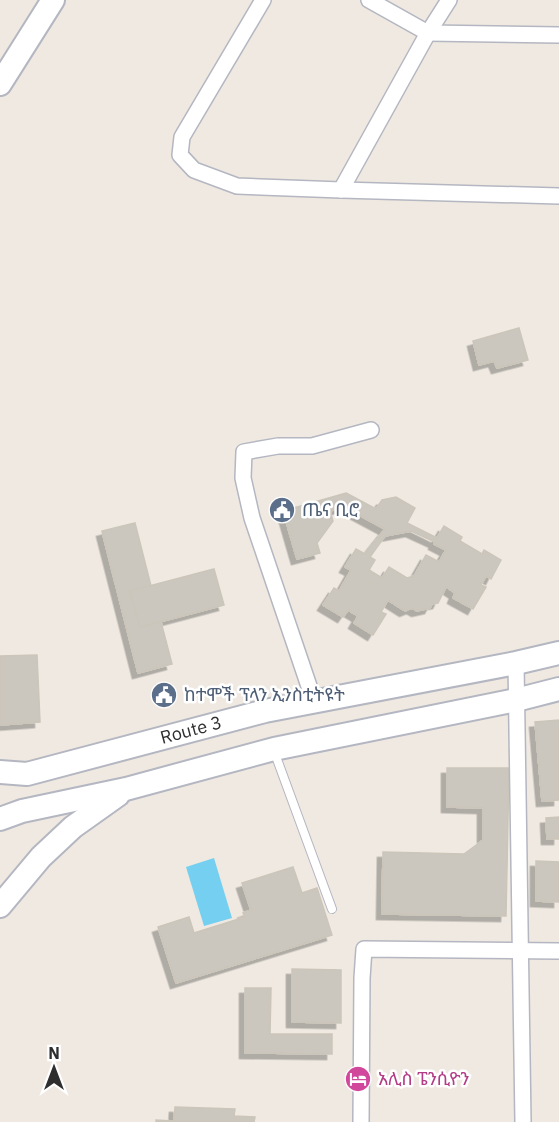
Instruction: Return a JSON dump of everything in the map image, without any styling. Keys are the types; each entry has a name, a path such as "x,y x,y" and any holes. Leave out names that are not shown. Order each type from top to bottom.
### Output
{"main road":[{"path":"0,84 52,0"},
{"name":"Route 3","path":"0,772 27,774 265,711 559,653"},
{"path":"0,819 22,811 126,789 274,750 559,689"},
{"path":"0,906 41,857 73,827 126,789"}],"street":[{"path":"263,0 182,137 180,155 194,170 237,186 559,196"},
{"path":"369,0 428,33 559,35"},
{"path":"341,190 428,33 449,0"},
{"path":"314,701 252,518 243,478 244,452 278,446 312,446 371,430"},
{"path":"516,663 523,1122"},
{"path":"361,1122 364,949 559,951"}],"lane":[{"path":"274,750 332,909"}],"water":[{"path":"214,858 232,918 204,926 186,867"}],"building":[{"path":"519,328 528,360 497,368 494,361 479,365 473,341"},
{"path":"346,493 376,509 382,500 396,497 415,508 407,523 437,538 444,526 462,537 460,541 482,554 484,550 501,560 491,579 486,576 481,585 486,587 473,609 453,598 455,593 446,587 438,603 432,604 430,608 417,611 412,608 405,611 388,600 381,612 386,614 373,635 354,623 358,616 348,610 343,617 323,605 334,588 339,591 351,570 345,567 356,549 365,554 385,529 344,507 330,511 333,521 317,543 320,553 297,559 283,511","holes":["411,531 435,542 434,544 446,550 439,562 426,555 414,576 407,578 389,567 382,578 369,570 375,560 370,557 385,536"]},
{"path":"135,523 151,586 130,591 140,627 161,622 172,664 138,673 102,531"},
{"path":"214,569 224,605 140,627 130,591"},
{"path":"37,655 40,722 0,725 0,656"},
{"path":"559,720 559,800 542,801 535,722"},
{"path":"447,768 509,768 506,916 382,914 383,852 464,854 483,840 483,808 447,807"},
{"path":"559,817 559,839 547,839 546,818"},
{"path":"536,861 559,862 559,902 536,901"},
{"path":"293,867 302,893 317,888 332,935 176,983 158,927 189,917 194,933 245,917 243,913 251,910 242,883"},
{"path":"292,969 341,970 341,1023 292,1022"},
{"path":"245,988 271,988 270,1034 332,1034 332,1054 245,1053"},
{"path":"175,1107 235,1109 234,1116 255,1117 254,1122 156,1122 156,1120 174,1121"}],"place":[{"name":"ጤና ቢሮ","path":"282,510"},
{"name":"ከተሞች ፕላን ኢንስቲትዩት","path":"164,695"},
{"name":"አሊስ ፔንሲዮን","path":"358,1079"}]}
